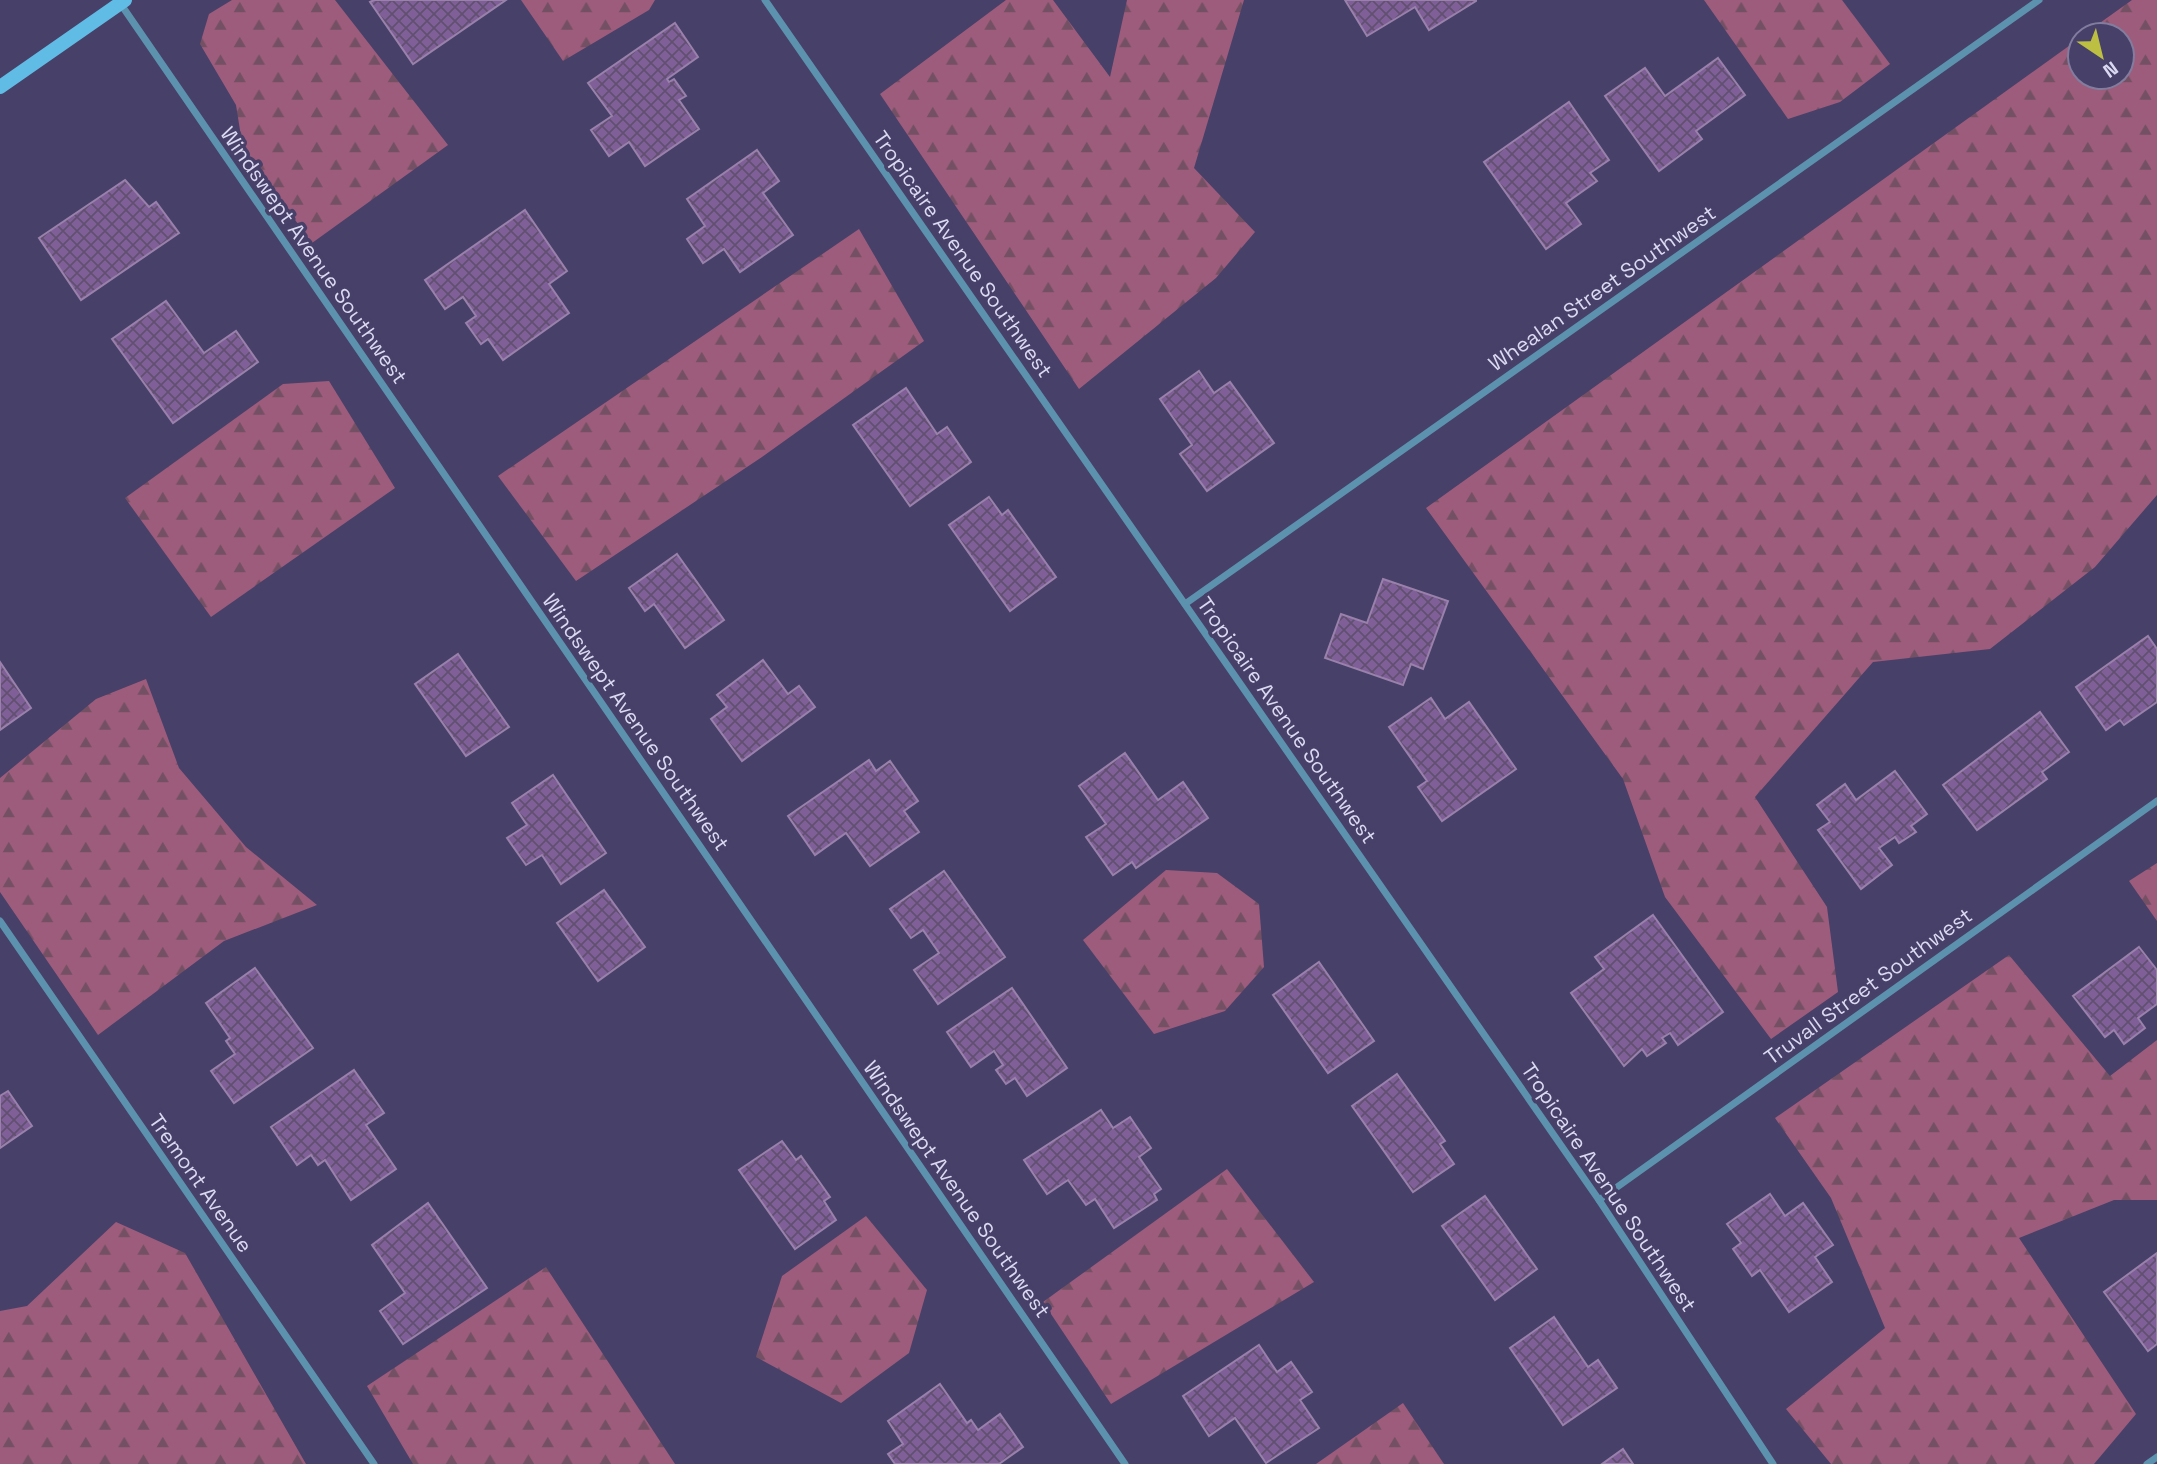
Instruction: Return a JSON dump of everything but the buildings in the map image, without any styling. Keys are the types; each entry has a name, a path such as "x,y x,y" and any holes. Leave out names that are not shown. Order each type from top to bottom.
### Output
{"street":[{"name":"Tropicaire Avenue Southwest","path":"765,0 1599,1200 1773,1464"},
{"name":"Whealan Street Southwest","path":"1185,604 2039,0"},
{"path":"0,87 121,1"},
{"name":"Windswept Avenue Southwest","path":"121,1 1125,1464"},
{"name":"Truvall Street Southwest","path":"1599,1200 2157,801"},
{"name":"Tremont Avenue","path":"0,921 374,1464"},
{"path":"2147,1464 2157,1457"}],"green space":[{"path":"232,0 335,0 448,145 312,243 243,149 236,105 200,44 209,14"},
{"path":"521,0 655,0 649,10 563,61"},
{"path":"1006,0 1053,0 1110,77 1127,0 1244,0 1194,168 1255,232 1216,278 1079,389 880,94"},
{"path":"1704,0 1842,0 1890,64 1840,102 1788,119"},
{"path":"2132,0 2157,0 2157,495 2095,567 1990,649 1873,662 1755,797 1827,907 1838,992 1771,1039 1665,897 1623,779 1426,508 2066,48 2066,91 2136,91 2136,21 2103,21"},
{"path":"859,229 924,341 762,457 576,581 498,476"},
{"path":"329,381 395,488 211,617 125,498 283,384"},
{"path":"146,679 179,768 246,847 317,905 224,941 98,1035 0,892 0,778 96,699"},
{"path":"2157,863 2157,921 2129,881"},
{"path":"1166,870 1217,873 1259,904 1264,967 1225,1011 1154,1034 1083,940"},
{"path":"2009,955 2110,1076 2157,1040 2157,1200 2114,1200 2019,1238 2136,1414 2094,1464 1831,1464 1786,1409 1885,1328 1831,1198 1775,1118"},
{"path":"1227,1169 1314,1282 1111,1404 1043,1302"},
{"path":"866,1216 927,1290 909,1353 841,1403 756,1357 782,1276"},
{"path":"116,1222 185,1253 306,1464 0,1464 0,1311 27,1306"},
{"path":"546,1267 675,1464 413,1464 367,1386"},
{"path":"1403,1403 1444,1464 1316,1464"}]}
